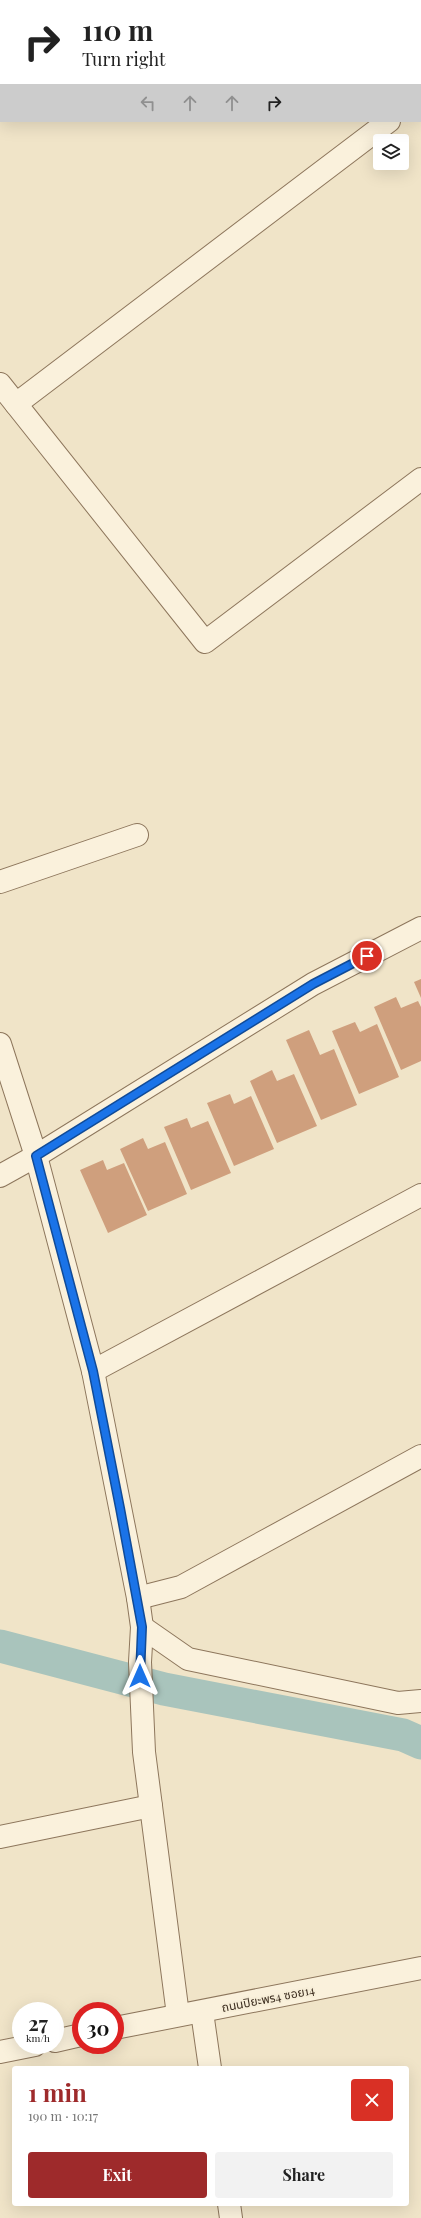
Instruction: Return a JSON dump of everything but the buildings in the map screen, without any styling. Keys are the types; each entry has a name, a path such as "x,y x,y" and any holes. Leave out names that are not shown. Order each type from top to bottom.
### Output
{"street":[{"path":"16,404 388,122"},
{"path":"0,384 205,642 421,479"},
{"path":"0,882 137,836"},
{"path":"0,1176 36,1156 313,984 421,928"},
{"path":"0,1044 36,1156 93,1371 138,1598 142,1627 140,1662 144,1752 178,2015"},
{"path":"93,1371 421,1195"},
{"path":"138,1598 181,1586 421,1456"},
{"path":"142,1627 188,1658 398,1703 421,1701"},
{"path":"0,1837 151,1806"},
{"name":"ถนนปิยะพร4 ซอย14","path":"124,2026 421,1968"},
{"path":"202,2012 210,2066"},
{"path":"0,2052 12,2050"},
{"path":"229,2206 231,2218"}],"waterway":[{"path":"0,1646 164,1689 403,1735 421,1743"}],"route":[{"path":"140,1676 142,1627 138,1598 93,1371 86,1352 36,1156 313,984 367,956"}]}
